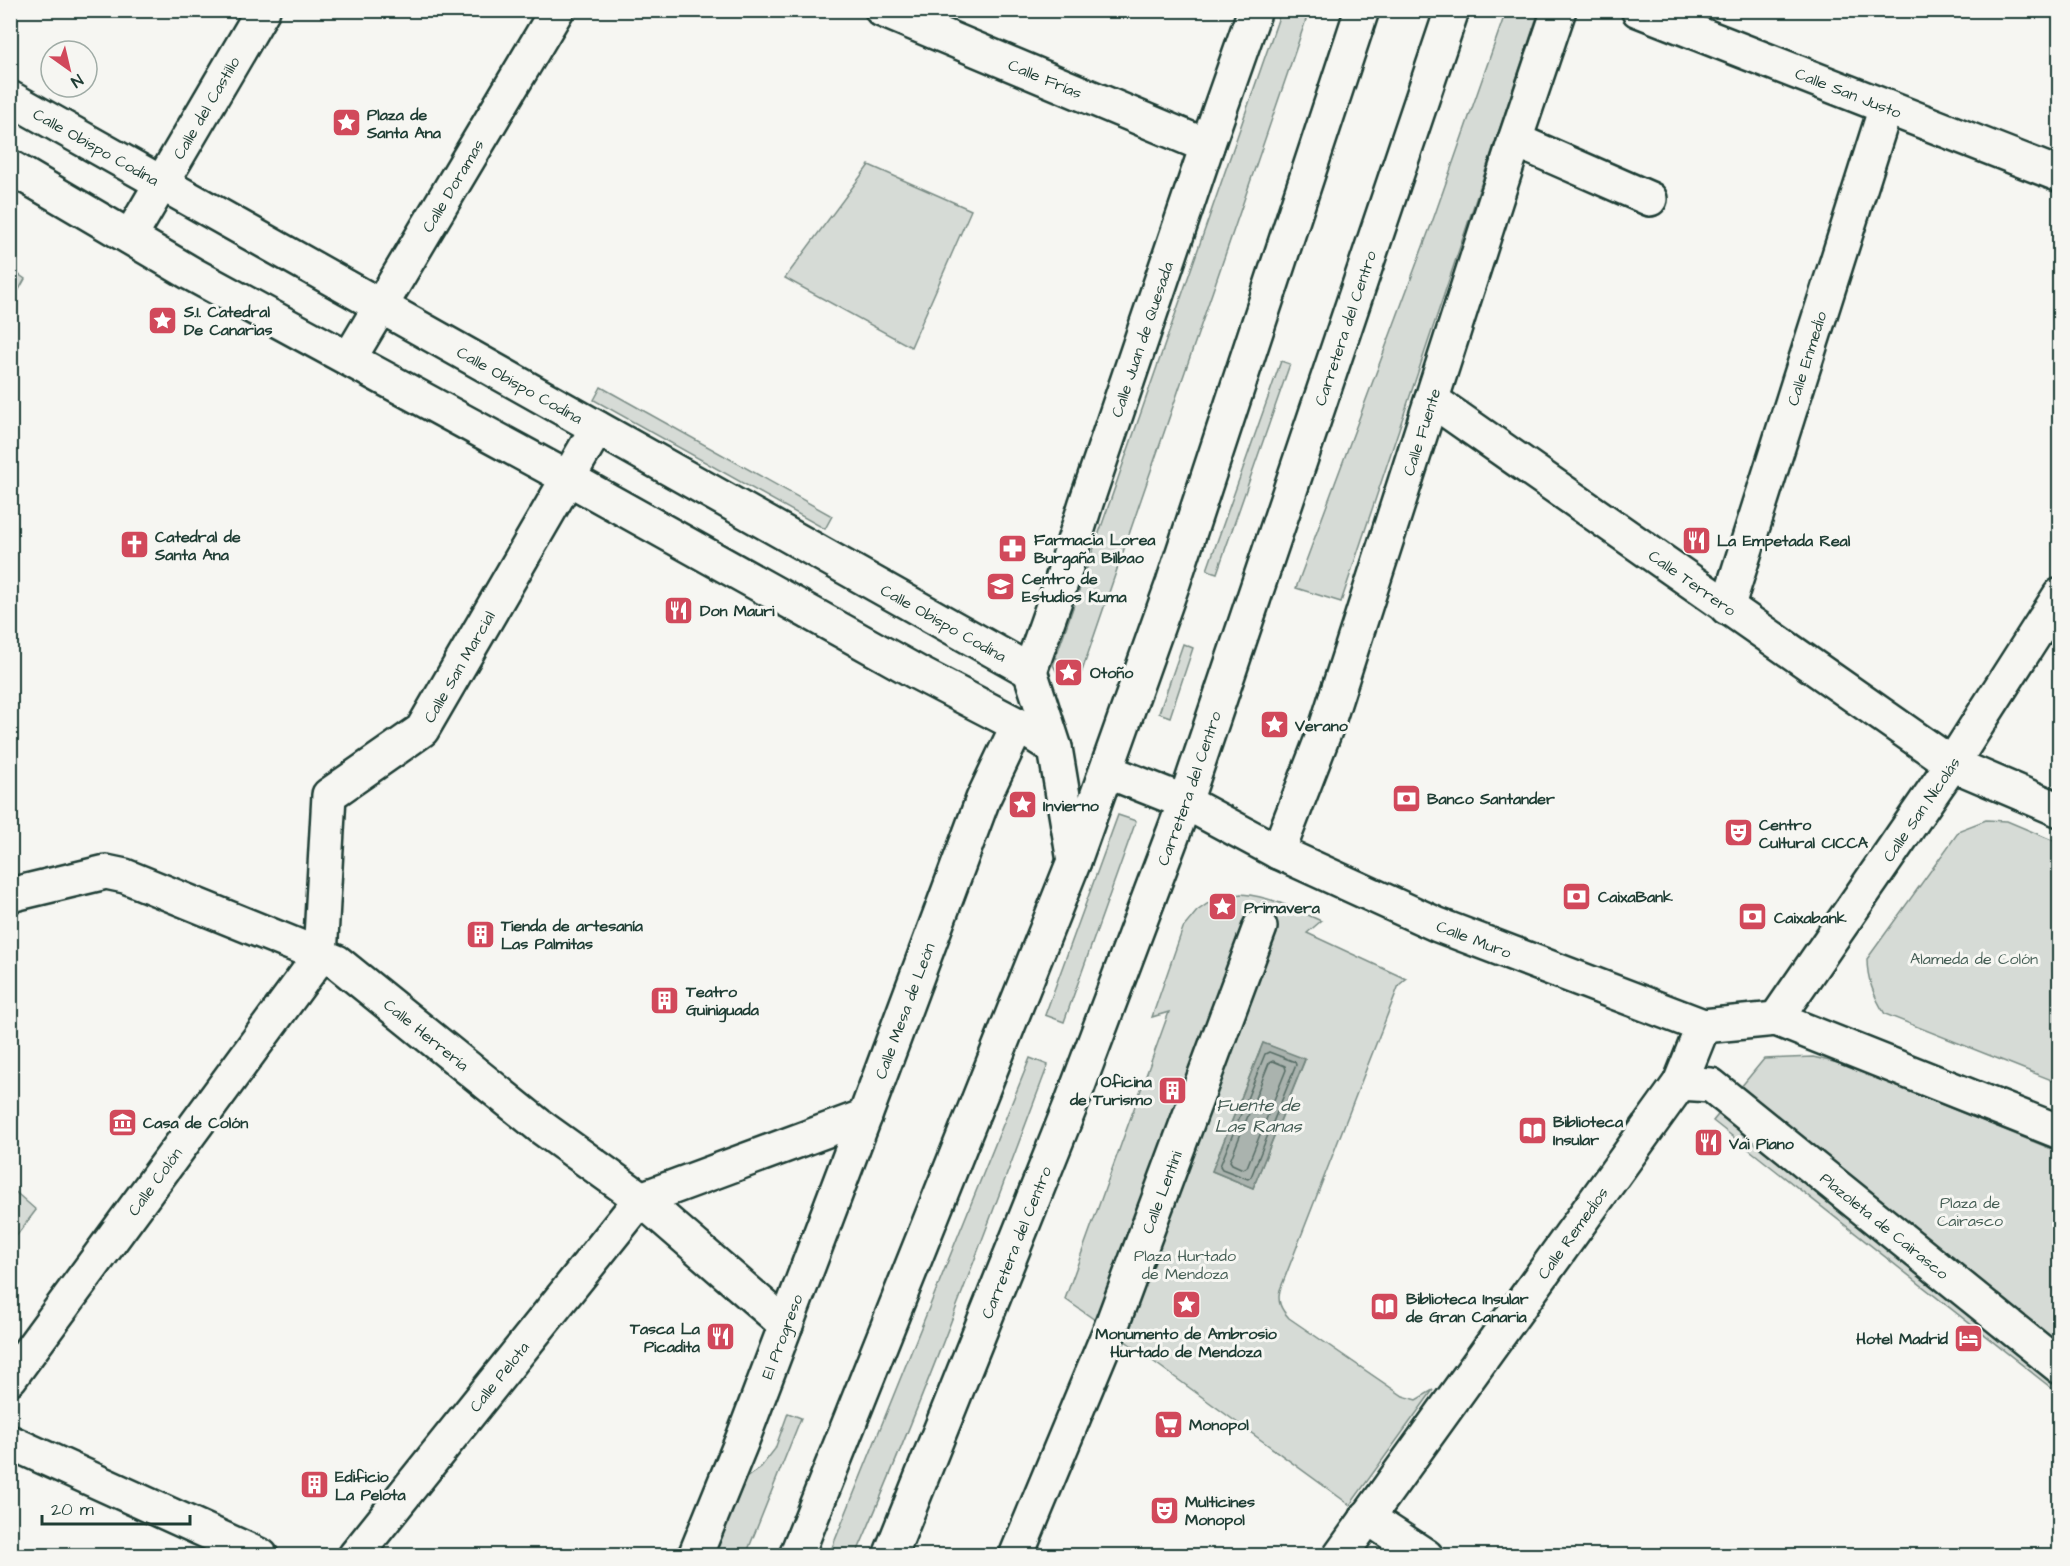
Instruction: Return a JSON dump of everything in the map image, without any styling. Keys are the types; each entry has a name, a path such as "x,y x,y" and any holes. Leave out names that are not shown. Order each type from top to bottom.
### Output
{"street":[{"name":"Calle del Castillo","path":"130,237 263,10"},
{"name":"Calle Doramas","path":"349,359 557,10"},
{"name":"Calle Frías","path":"882,10 1207,146"},
{"name":"Calle Juan de Quesada","path":"1030,671 1255,10"},
{"path":"796,1556 1074,861 1107,771 1173,583 1362,10"},
{"name":"Carretera del Centro","path":"890,1556 1072,1102 1185,802 1452,10"},
{"name":"Calle Fuente","path":"1278,852 1326,728 1559,10"},
{"name":"Calle San Justo","path":"1638,10 2060,176"},
{"name":"Calle Obispo Codina","path":"10,98 1030,671"},
{"name":"Calle Enmedio","path":"1727,608 1886,107"},
{"path":"1515,140 1650,199"},
{"path":"10,167 192,274 568,478 918,673 1018,725 1055,748"},
{"name":"Calle Terrero","path":"1432,400 1952,764 2060,810"},
{"name":"Calle San Marcial","path":"320,956 329,795 422,730 597,428"},
{"name":"Calle San Nicolás","path":"1776,1019 1952,764 2060,595"},
{"path":"1030,671 1055,748 1074,861"},
{"name":"Calle Mesa de León","path":"865,1116 982,799 1018,725"},
{"name":"Calle Muro","path":"1107,771 1185,802 1278,852 1438,925 1703,1026 1776,1019"},
{"name":"Calle Herrería","path":"10,895 106,872 125,876 337,962 541,1127 641,1199 786,1325"},
{"name":"Calle Lentini","path":"1016,1556 1110,1330 1260,927"},
{"name":"Calle Colón","path":"10,1378 320,956"},
{"path":"1776,1019 2060,1132"},
{"name":"Calle Remedios","path":"1340,1556 1367,1517 1696,1084 1703,1026"},
{"name":"Plazoleta de Cairasco","path":"1696,1084 2060,1367"},
{"path":"641,1199 865,1116"},
{"name":"El Progreso","path":"695,1556 865,1116"},
{"name":"Calle Pelota","path":"355,1556 641,1199"},
{"path":"10,1442 261,1556"},
{"path":"1367,1517 1426,1556"}],"green space":[{"path":"1281,11 1309,11 1081,674 1071,681 1060,678 1053,665"},
{"path":"1506,11 1539,11 1341,602 1296,588 1434,217"},
{"path":"869,165 971,210 911,347 785,278"},
{"path":"11,269 25,279 11,304"},
{"path":"1281,361 1290,364 1217,573 1207,570"},
{"path":"601,387 832,516 825,529 594,400"},
{"path":"1183,644 1193,648 1170,717 1159,713"},
{"path":"1118,815 1136,821 1064,1022 1045,1015"},
{"name":"Alameda de Colón","path":"1986,820 2007,821 2059,843 2059,1083 1885,1014 1874,995 1870,981 1867,959 1960,830"},
{"name":"Plaza Hurtado de Mendoza","path":"1241,894 1252,895 1302,912 1321,921 1307,933 1406,979 1399,985 1279,1294 1280,1305 1289,1318 1403,1396 1416,1400 1433,1390 1350,1505 1065,1299 1169,1012 1152,1017 1183,928 1197,911 1210,902","holes":["1263,1043 1305,1060 1253,1188 1212,1171"]},
{"name":"Plaza de Cairasco","path":"1813,1057 1842,1064 2059,1152 2059,1394 1713,1121 1764,1059"},
{"path":"1030,1058 1048,1065 907,1434 856,1555 829,1555"},
{"path":"11,1188 36,1210 11,1243"},
{"path":"788,1413 801,1418 746,1555 710,1556 738,1484 761,1467 775,1449"}],"water":[{"name":"Fuente de Las Ranas","path":"1263,1043 1305,1059 1253,1188 1212,1171"}],"place":[{"name":"Plaza de Santa Ana","path":"346,123"},
{"name":"S.I. Catedral De Canarias","path":"163,320"},
{"name":"La Empetada Real","path":"1696,540"},
{"name":"Catedral de Santa Ana","path":"134,545"},
{"name":"Farmacia Lorea Burgaña Bilbao","path":"1013,548"},
{"name":"Centro de Estudios Kuma","path":"1001,587"},
{"name":"Don Mauri","path":"679,610"},
{"name":"Otoño","path":"1069,672"},
{"name":"Verano","path":"1274,725"},
{"name":"Banco Santander","path":"1406,798"},
{"name":"Invierno","path":"1022,805"},
{"name":"Centro Cultural CICCA","path":"1738,833"},
{"name":"CaixaBank","path":"1577,896"},
{"name":"Primavera","path":"1223,907"},
{"name":"Caixabank","path":"1753,917"},
{"name":"Tienda de artesanía Las Palmitas","path":"480,934"},
{"name":"Teatro Guiniguada","path":"665,1000"},
{"name":"Oficina de Turismo","path":"1173,1090"},
{"name":"Casa de Colón","path":"122,1122"},
{"name":"Biblioteca Insular","path":"1532,1130"},
{"name":"Vai Piano","path":"1708,1143"},
{"name":"Monumento de Ambrosio Hurtado de Mendoza","path":"1186,1305"},
{"name":"Biblioteca Insular de Gran Canaria","path":"1385,1307"},
{"name":"Tasca La Picadita","path":"721,1337"},
{"name":"Hotel Madrid","path":"1969,1338"},
{"name":"Monopol","path":"1168,1424"},
{"name":"Edificio La Pelota","path":"314,1485"},
{"name":"Multicines Monopol","path":"1164,1510"}]}
